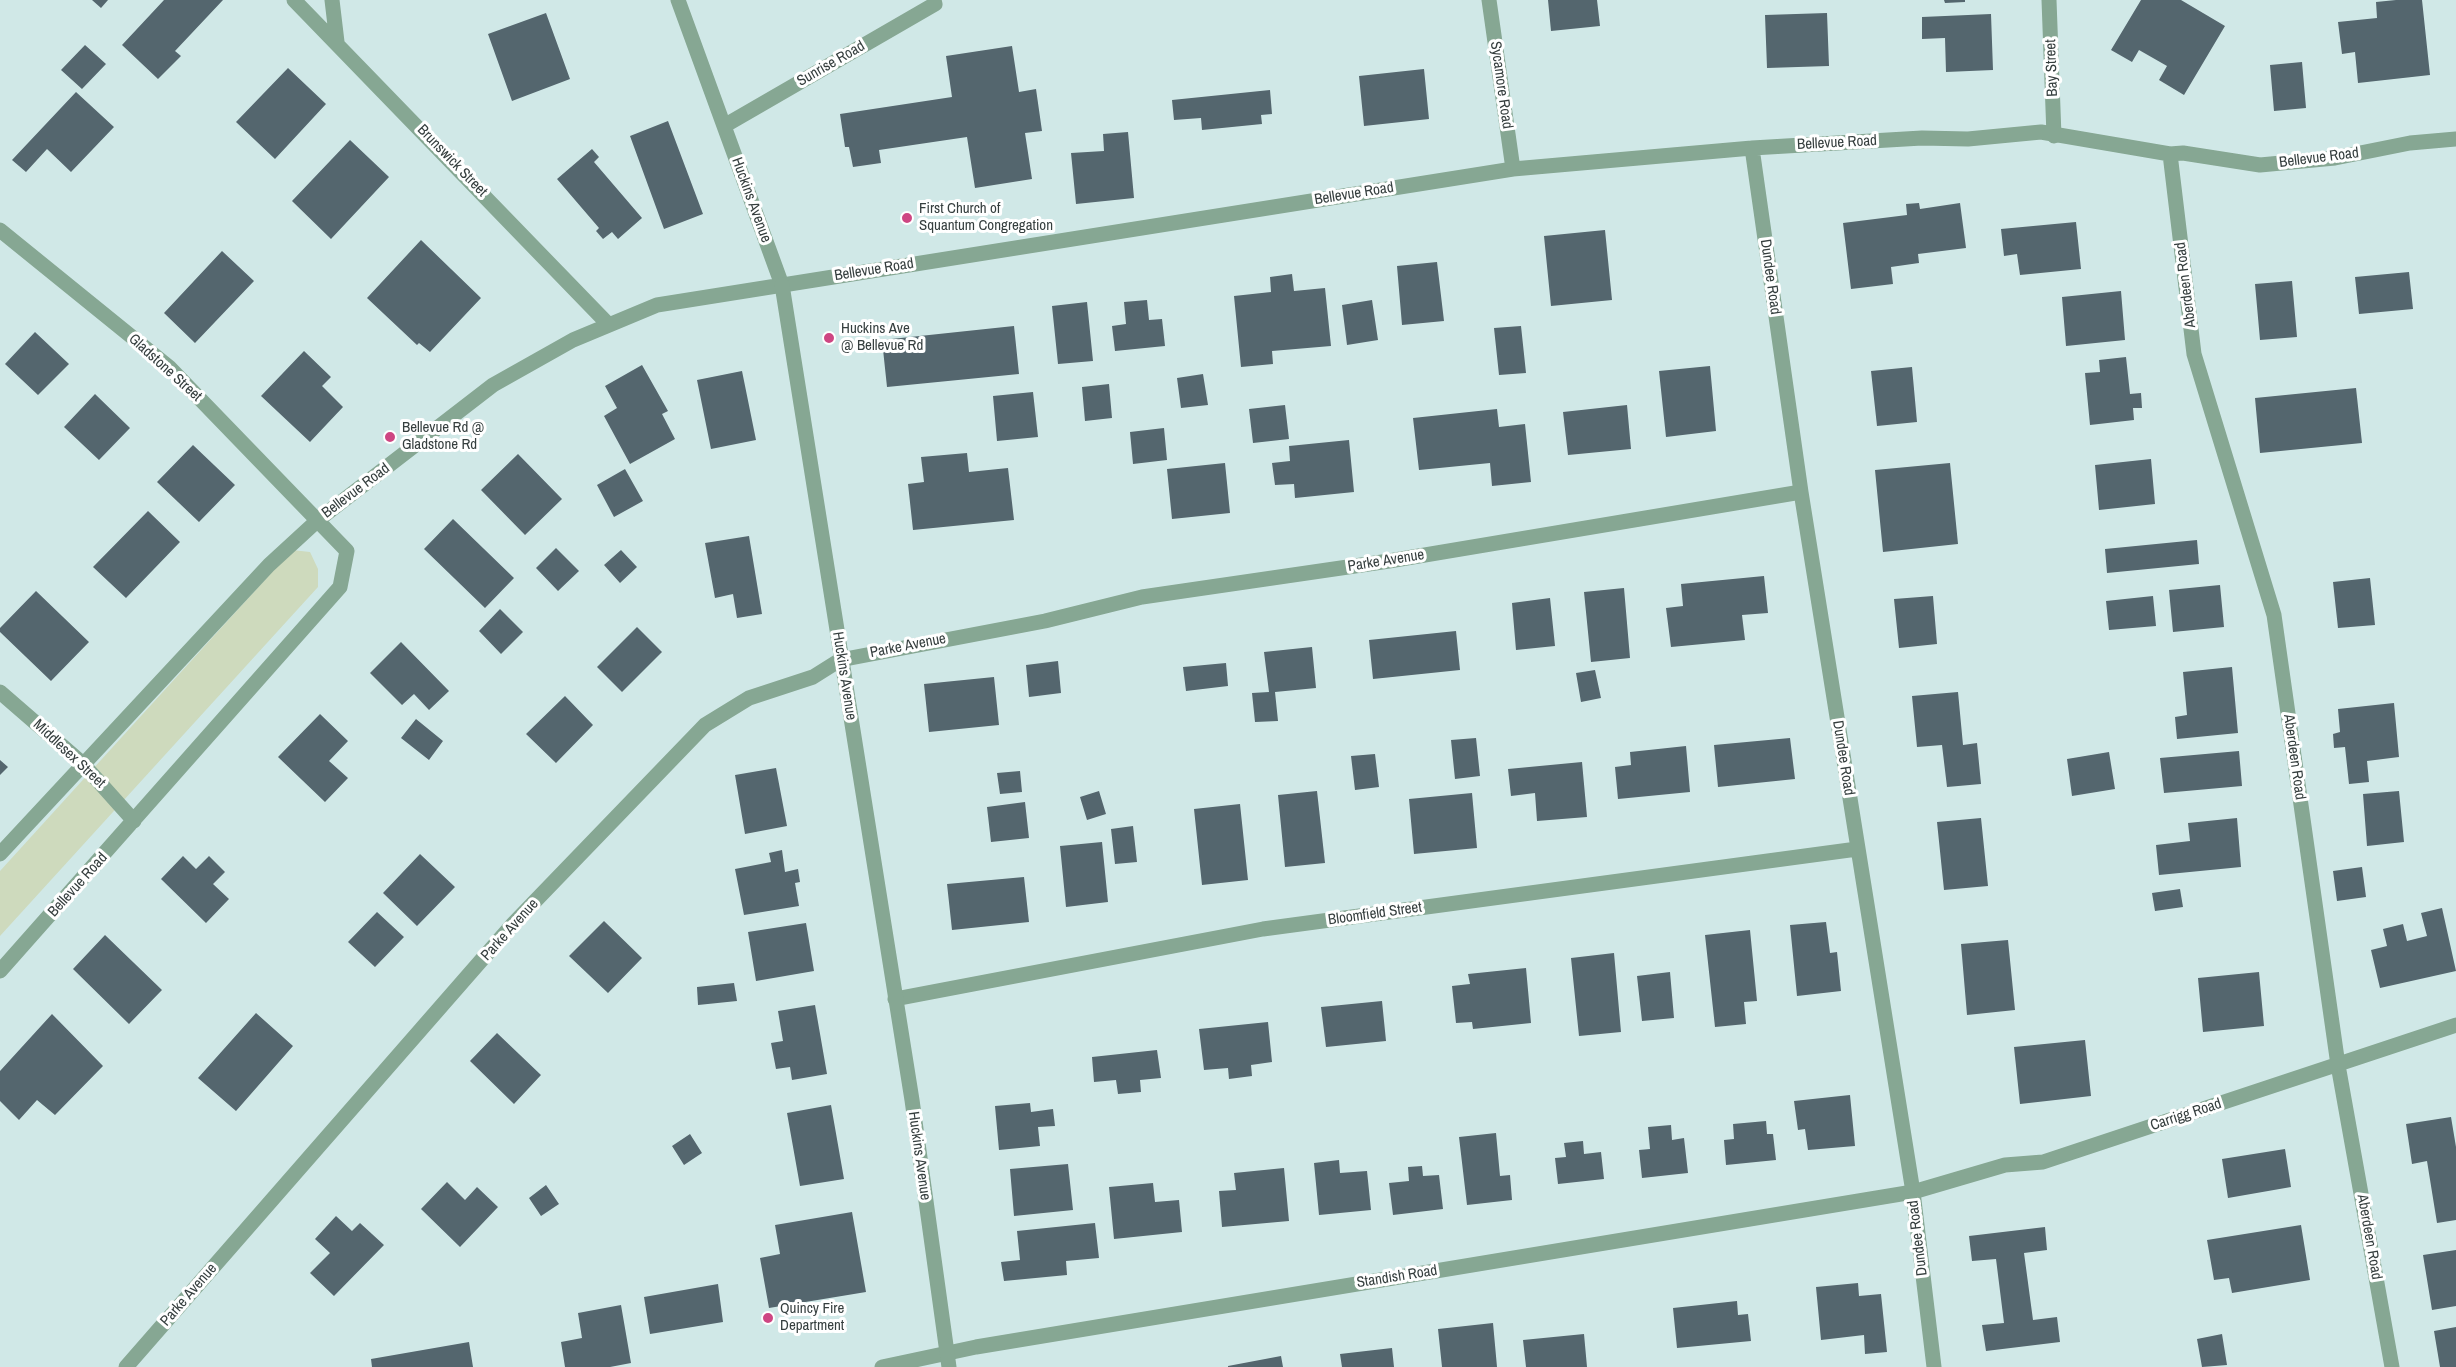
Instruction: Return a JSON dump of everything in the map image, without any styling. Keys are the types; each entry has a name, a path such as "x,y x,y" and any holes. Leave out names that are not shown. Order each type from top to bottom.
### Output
{"street":[{"name":"Brunswick Street","path":"294,0 608,324"},
{"path":"332,0 337,42"},
{"name":"Huckins Avenue","path":"678,0 782,285 895,999 948,1360"},
{"name":"Sunrise Road","path":"724,126 935,4 934,0"},
{"name":"Sycamore Road","path":"1489,0 1513,169"},
{"name":"Bay Street","path":"2049,0 2054,136"},
{"name":"Bellevue Road","path":"0,854 268,565 318,520 493,385 608,324 657,305 1513,169 1752,148 1922,138 1968,139 2042,132 2054,136 2170,154 2182,153 2260,165 2335,158 2410,142 2456,139"},
{"name":"Dundee Road","path":"1752,148 1801,492 1912,1192 1934,1367"},
{"name":"Aberdeen Road","path":"2170,154 2194,354 2274,615 2338,1065 2391,1367"},
{"name":"Gladstone Street","path":"0,230 169,367 318,520"},
{"name":"Parke Avenue","path":"126,1367 513,924 705,725 749,698 813,677 840,660 1045,621 1142,597 1389,561 1801,492"},
{"name":"Bellevue Road","path":"0,971 340,587 347,551 318,520"},
{"name":"Middlesex Street","path":"0,692 83,764 135,820"},
{"name":"Bloomfield Street","path":"895,999 1263,929 1857,849"},
{"name":"Carrigg Road","path":"1912,1192 2005,1165 2043,1162 2456,1025"},
{"name":"Standish Road","path":"882,1367 948,1360 1912,1192"}],"green space":[{"path":"292,550 310,552 318,569 318,587 0,936 0,871"}],"building":[{"path":"92,0 108,0 101,8"},
{"path":"164,0 223,0 175,51 181,56 158,79 122,45"},
{"path":"1548,0 1597,0 1600,26 1551,31"},
{"path":"1944,0 1965,0 1965,2 1945,3"},
{"path":"2141,0 2181,0 2225,26 2184,95 2159,80 2167,66 2139,50 2132,62 2111,50"},
{"path":"2422,0 2430,75 2358,83 2355,52 2342,54 2338,22 2377,18 2376,2"},
{"path":"546,13 570,79 512,101 488,34"},
{"path":"1827,13 1829,66 1767,68 1765,15"},
{"path":"1991,14 1993,70 1946,72 1945,38 1922,39 1922,17"},
{"path":"85,45 106,64 82,89 61,70"},
{"path":"1012,46 1019,92 1036,89 1042,131 1025,133 1032,179 975,188 967,137 879,150 881,163 853,167 849,147 845,147 840,114 952,97 946,56"},
{"path":"2302,62 2306,108 2274,111 2270,65"},
{"path":"288,68 326,104 275,159 236,122"},
{"path":"1424,69 1429,119 1364,126 1359,76"},
{"path":"1270,90 1272,114 1261,115 1262,124 1202,130 1201,118 1174,120 1172,100"},
{"path":"76,92 114,127 71,172 47,149 26,172 12,160"},
{"path":"668,121 703,214 664,229 630,136"},
{"path":"1128,132 1134,198 1076,204 1071,153 1104,151 1103,134"},
{"path":"350,140 389,177 331,239 292,201"},
{"path":"592,149 599,157 594,162 642,218 618,239 612,232 603,239 596,231 599,228 557,179"},
{"path":"1919,203 1920,209 1960,203 1966,248 1918,254 1919,263 1891,267 1893,284 1851,289 1843,223 1907,215 1906,204"},
{"path":"2076,222 2081,269 2020,275 2017,254 2004,256 2001,229"},
{"path":"1605,230 1612,300 1551,306 1544,236"},
{"path":"421,240 481,298 430,352 419,343 417,345 367,298"},
{"path":"222,251 254,281 195,343 164,313"},
{"path":"1437,262 1444,321 1402,325 1397,266"},
{"path":"2409,272 2413,309 2359,314 2355,277"},
{"path":"1292,274 1294,291 1325,288 1331,346 1272,351 1273,364 1241,367 1234,296 1271,292 1270,277"},
{"path":"2292,281 2297,337 2260,340 2255,284"},
{"path":"2121,291 2125,340 2066,346 2062,297"},
{"path":"1147,300 1149,320 1162,319 1165,346 1115,351 1112,326 1126,324 1124,302"},
{"path":"1372,300 1378,340 1347,345 1342,305"},
{"path":"1087,302 1093,361 1058,364 1052,306"},
{"path":"1014,326 1019,374 887,387 882,340"},
{"path":"1521,326 1526,373 1499,375 1494,328"},
{"path":"35,332 69,364 38,395 5,364"},
{"path":"304,351 331,377 322,386 343,407 310,442 261,396"},
{"path":"2126,357 2130,394 2141,393 2142,408 2133,408 2134,420 2090,425 2085,373 2100,372 2099,360"},
{"path":"642,365 668,411 662,414 675,439 630,464 604,416 617,408 605,386"},
{"path":"1710,366 1716,431 1666,437 1659,371"},
{"path":"1912,367 1917,422 1877,426 1871,371"},
{"path":"742,371 756,440 711,449 697,380"},
{"path":"1203,374 1208,405 1181,408 1177,378"},
{"path":"1109,384 1112,418 1085,421 1082,387"},
{"path":"2356,388 2362,443 2260,453 2255,398"},
{"path":"1033,392 1038,437 997,441 993,396"},
{"path":"95,394 130,428 99,460 64,427"},
{"path":"1285,405 1289,439 1253,443 1249,409"},
{"path":"1627,405 1631,449 1568,455 1563,412"},
{"path":"1497,409 1499,427 1525,424 1531,482 1492,486 1490,463 1419,470 1413,418"},
{"path":"1164,428 1167,460 1133,464 1130,432"},
{"path":"1349,440 1354,492 1295,498 1294,484 1275,485 1272,463 1290,461 1289,446"},
{"path":"193,445 235,485 199,522 157,482"},
{"path":"967,453 969,472 1008,468 1014,520 913,530 908,484 924,482 921,457"},
{"path":"518,454 562,499 525,535 481,490"},
{"path":"2151,459 2155,504 2099,510 2095,465"},
{"path":"1225,463 1230,513 1172,519 1167,469"},
{"path":"1950,463 1958,544 1883,552 1875,470"},
{"path":"625,469 643,501 614,517 597,485"},
{"path":"148,511 180,542 126,598 93,567"},
{"path":"453,519 514,578 485,608 424,549"},
{"path":"749,536 762,614 737,618 733,594 715,598 705,543"},
{"path":"2197,540 2199,564 2107,573 2105,549"},
{"path":"556,548 579,571 558,591 536,568"},
{"path":"621,550 637,567 620,583 604,565"},
{"path":"1764,576 1768,613 1742,615 1745,640 1671,647 1666,608 1683,606 1681,584"},
{"path":"2370,578 2375,625 2338,628 2333,582"},
{"path":"2220,585 2224,627 2173,632 2169,590"},
{"path":"1624,588 1630,658 1591,662 1584,592"},
{"path":"36,591 89,642 51,681 0,632 0,628"},
{"path":"1933,596 1937,644 1899,648 1894,599"},
{"path":"2153,596 2156,626 2109,630 2106,601"},
{"path":"1550,598 1555,646 1516,650 1512,603"},
{"path":"500,609 523,632 501,654 479,631"},
{"path":"637,627 662,652 622,692 597,667"},
{"path":"1456,631 1460,670 1373,679 1369,640"},
{"path":"401,642 449,691 429,710 414,694 402,705 370,673"},
{"path":"1312,647 1316,688 1275,692 1278,721 1255,722 1252,693 1269,692 1264,652"},
{"path":"1058,661 1061,693 1029,697 1026,665"},
{"path":"1226,663 1228,686 1186,691 1183,667"},
{"path":"2232,667 2238,733 2177,739 2175,717 2187,715 2183,672"},
{"path":"1595,670 1601,698 1581,702 1576,673"},
{"path":"994,677 999,725 929,732 924,684"},
{"path":"1958,692 1963,745 1977,743 1981,784 1947,787 1942,745 1917,747 1912,696"},
{"path":"565,696 593,725 556,763 526,734"},
{"path":"2394,703 2399,757 2367,761 2369,782 2349,784 2345,747 2334,748 2333,734 2340,732 2338,709"},
{"path":"320,714 348,741 329,761 348,778 325,802 278,757"},
{"path":"416,719 443,741 429,760 401,738"},
{"path":"1476,738 1480,776 1455,779 1451,740"},
{"path":"1790,738 1795,779 1718,787 1714,745"},
{"path":"1686,746 1690,792 1618,799 1615,767 1631,765 1630,752"},
{"path":"2239,751 2242,786 2164,793 2160,758"},
{"path":"2109,752 2115,789 2072,796 2067,759"},
{"path":"1375,754 1379,787 1355,790 1351,756"},
{"path":"0,760 8,767 0,775"},
{"path":"1582,762 1587,817 1537,821 1535,793 1511,796 1508,769"},
{"path":"776,768 787,826 745,834 735,775"},
{"path":"1020,771 1022,792 1000,794 997,773"},
{"path":"1099,791 1106,814 1087,820 1080,797"},
{"path":"1317,791 1325,863 1285,867 1278,795"},
{"path":"2399,791 2404,842 2367,846 2363,794"},
{"path":"1472,793 1477,848 1414,854 1409,799"},
{"path":"1025,802 1029,838 991,842 987,807"},
{"path":"1240,804 1248,880 1202,885 1194,809"},
{"path":"1981,818 1988,886 1944,890 1937,822"},
{"path":"2237,818 2241,867 2159,875 2156,845 2190,841 2188,823"},
{"path":"1133,826 1137,862 1115,864 1111,829"},
{"path":"1102,842 1108,902 1066,907 1060,846"},
{"path":"782,850 785,872 798,869 800,882 795,883 799,906 744,915 735,869 771,862 769,853"},
{"path":"420,854 455,887 417,926 383,893"},
{"path":"183,856 196,869 209,856 225,872 213,884 229,899 206,923 161,879"},
{"path":"2362,867 2366,897 2337,901 2333,871"},
{"path":"1024,877 1029,922 952,930 947,884"},
{"path":"2180,889 2183,907 2155,911 2152,893"},
{"path":"2442,908 2456,971 2380,988 2371,950 2387,946 2383,929 2403,924 2407,941 2427,936 2421,913"},
{"path":"377,912 404,937 375,967 348,942"},
{"path":"604,921 642,958 608,993 569,956"},
{"path":"1826,922 1830,953 1837,952 1841,991 1797,996 1790,925"},
{"path":"806,923 814,971 756,981 748,932"},
{"path":"1750,930 1757,1001 1744,1002 1746,1024 1715,1027 1705,935"},
{"path":"105,935 162,990 129,1024 73,969"},
{"path":"2008,940 2015,1010 1967,1015 1961,944"},
{"path":"1614,953 1621,1032 1579,1036 1571,958"},
{"path":"1526,968 1531,1023 1473,1029 1472,1022 1456,1023 1452,986 1470,984 1468,974"},
{"path":"1670,972 1674,1018 1642,1021 1637,976"},
{"path":"2259,972 2264,1026 2203,1032 2198,978"},
{"path":"734,983 737,1001 698,1005 697,987"},
{"path":"1382,1001 1386,1041 1326,1047 1321,1007"},
{"path":"815,1005 827,1074 792,1080 790,1067 776,1069 771,1043 783,1041 778,1011"},
{"path":"256,1013 293,1046 236,1111 198,1078"},
{"path":"52,1014 103,1066 55,1115 37,1100 19,1120 0,1101 0,1071"},
{"path":"1268,1022 1272,1062 1251,1065 1252,1076 1229,1079 1228,1068 1204,1070 1199,1029"},
{"path":"497,1033 541,1075 514,1104 470,1061"},
{"path":"2085,1040 2091,1096 2020,1104 2014,1047"},
{"path":"1157,1050 1161,1078 1140,1080 1141,1092 1118,1094 1116,1080 1094,1082 1092,1057"},
{"path":"1850,1095 1855,1146 1808,1150 1805,1129 1798,1130 1794,1101"},
{"path":"1030,1103 1031,1112 1053,1109 1055,1126 1038,1127 1040,1146 999,1150 995,1106"},
{"path":"831,1105 844,1179 800,1186 787,1113"},
{"path":"2451,1117 2456,1147 2456,1220 2437,1223 2427,1161 2412,1164 2406,1124"},
{"path":"1766,1121 1767,1134 1773,1134 1776,1160 1726,1165 1724,1140 1734,1139 1733,1124"},
{"path":"1671,1125 1672,1140 1684,1138 1688,1173 1642,1178 1639,1150 1650,1149 1648,1127"},
{"path":"1496,1133 1500,1176 1510,1175 1512,1200 1467,1205 1459,1137"},
{"path":"690,1134 702,1153 684,1165 672,1146"},
{"path":"1583,1141 1584,1154 1601,1152 1604,1179 1558,1184 1555,1158 1566,1157 1564,1143"},
{"path":"2285,1149 2291,1187 2228,1198 2222,1159"},
{"path":"1339,1160 1340,1173 1367,1171 1371,1210 1319,1215 1314,1163"},
{"path":"1068,1164 1073,1210 1014,1216 1010,1169"},
{"path":"1422,1166 1423,1176 1439,1175 1443,1209 1393,1215 1389,1183 1409,1181 1408,1167"},
{"path":"1284,1168 1289,1221 1222,1227 1219,1191 1236,1190 1234,1173"},
{"path":"447,1182 465,1200 477,1187 498,1207 460,1247 421,1209"},
{"path":"1153,1183 1155,1202 1179,1200 1182,1232 1114,1239 1109,1187"},
{"path":"546,1185 559,1204 541,1216 529,1198"},
{"path":"852,1212 866,1292 769,1308 760,1258 780,1254 775,1225"},
{"path":"336,1216 352,1231 360,1223 384,1245 334,1296 310,1273 330,1253 315,1239"},
{"path":"1095,1223 1099,1258 1066,1261 1067,1275 1004,1281 1001,1262 1020,1260 1017,1231"},
{"path":"2301,1225 2310,1280 2232,1293 2229,1278 2214,1280 2207,1240"},
{"path":"2045,1227 2047,1250 2024,1253 2033,1320 2057,1317 2060,1342 1986,1351 1982,1325 2004,1323 1996,1259 1972,1261 1969,1236"},
{"path":"2456,1250 2456,1306 2432,1310 2423,1255"},
{"path":"1858,1283 1859,1296 1881,1294 1887,1352 1865,1354 1864,1335 1821,1340 1816,1287"},
{"path":"718,1284 723,1322 650,1334 644,1297"},
{"path":"1737,1301 1738,1315 1748,1314 1751,1341 1677,1348 1673,1308"},
{"path":"621,1305 631,1363 610,1367 565,1367 561,1342 582,1338 578,1313"},
{"path":"1493,1323 1497,1367 1442,1367 1438,1329"},
{"path":"2456,1327 2456,1367 2440,1367 2434,1331"},
{"path":"1584,1334 1587,1367 1526,1367 1523,1340"},
{"path":"2222,1334 2227,1365 2202,1367 2197,1339"},
{"path":"469,1342 473,1367 372,1367 371,1359"},
{"path":"1392,1348 1394,1367 1342,1367 1340,1354"},
{"path":"1281,1356 1283,1367 1228,1367 1228,1366"}],"place":[{"name":"First Church of Squantum Congregation","path":"907,218"},
{"name":"Huckins Ave @ Bellevue Rd","path":"829,338"},
{"name":"Bellevue Rd @ Gladstone Rd","path":"390,437"},
{"name":"Quincy Fire Department","path":"768,1318"}]}
